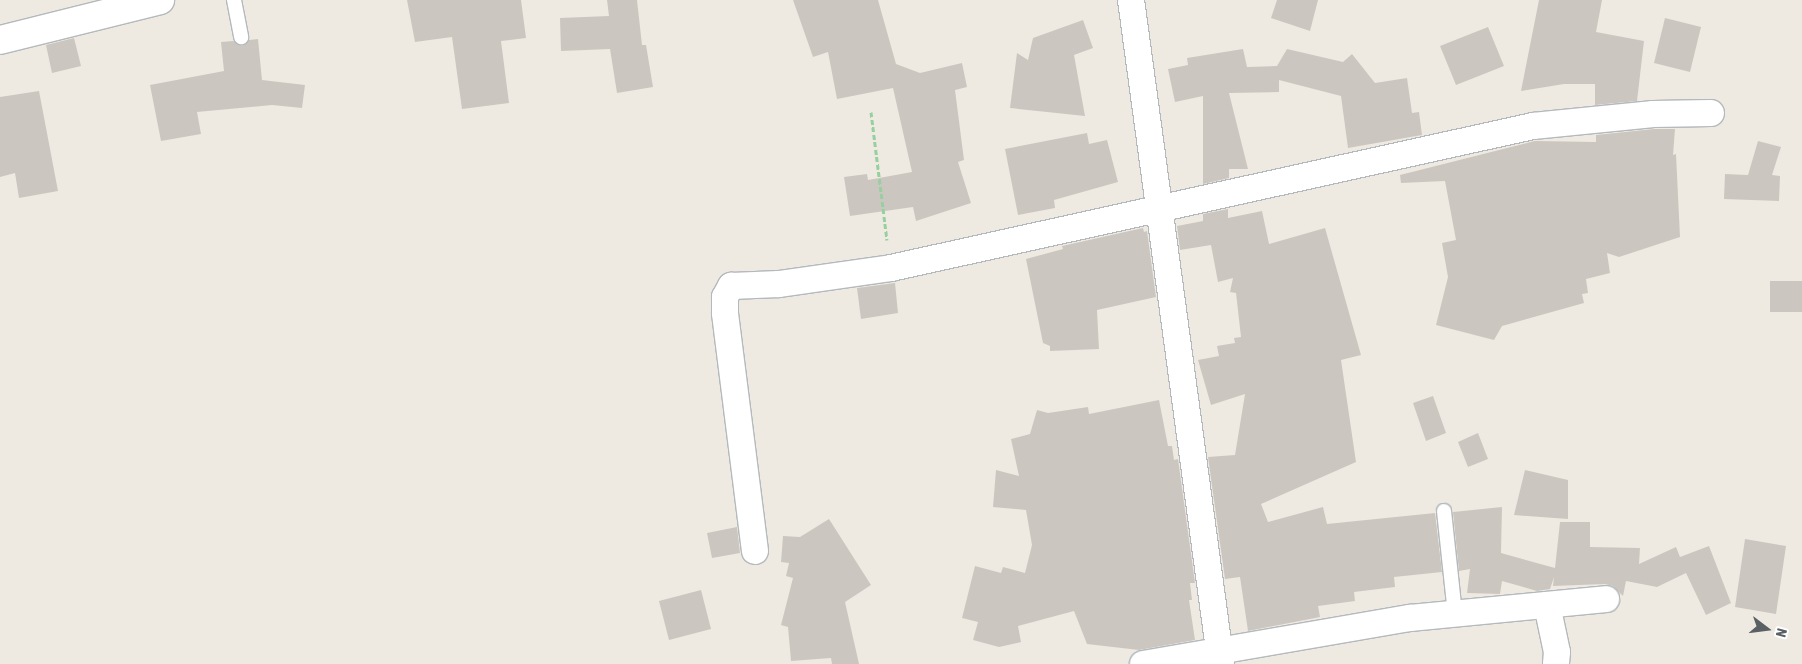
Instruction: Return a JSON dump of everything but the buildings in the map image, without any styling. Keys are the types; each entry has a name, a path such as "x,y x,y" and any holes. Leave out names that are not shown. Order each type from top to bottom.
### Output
{"street":[{"path":"0,40 160,0"},
{"path":"1131,0 1221,658"},
{"path":"755,551 724,298 731,286 742,284 779,284 891,268 1161,210 1533,126 1653,114 1711,113"},
{"path":"1143,664 1221,658 1410,618 1606,599"},
{"path":"1547,605 1557,652 1556,664"}],"lane":[{"path":"234,0 241,37"},
{"path":"1444,510 1455,614"}],"path":[{"path":"871,112 891,268"}]}
